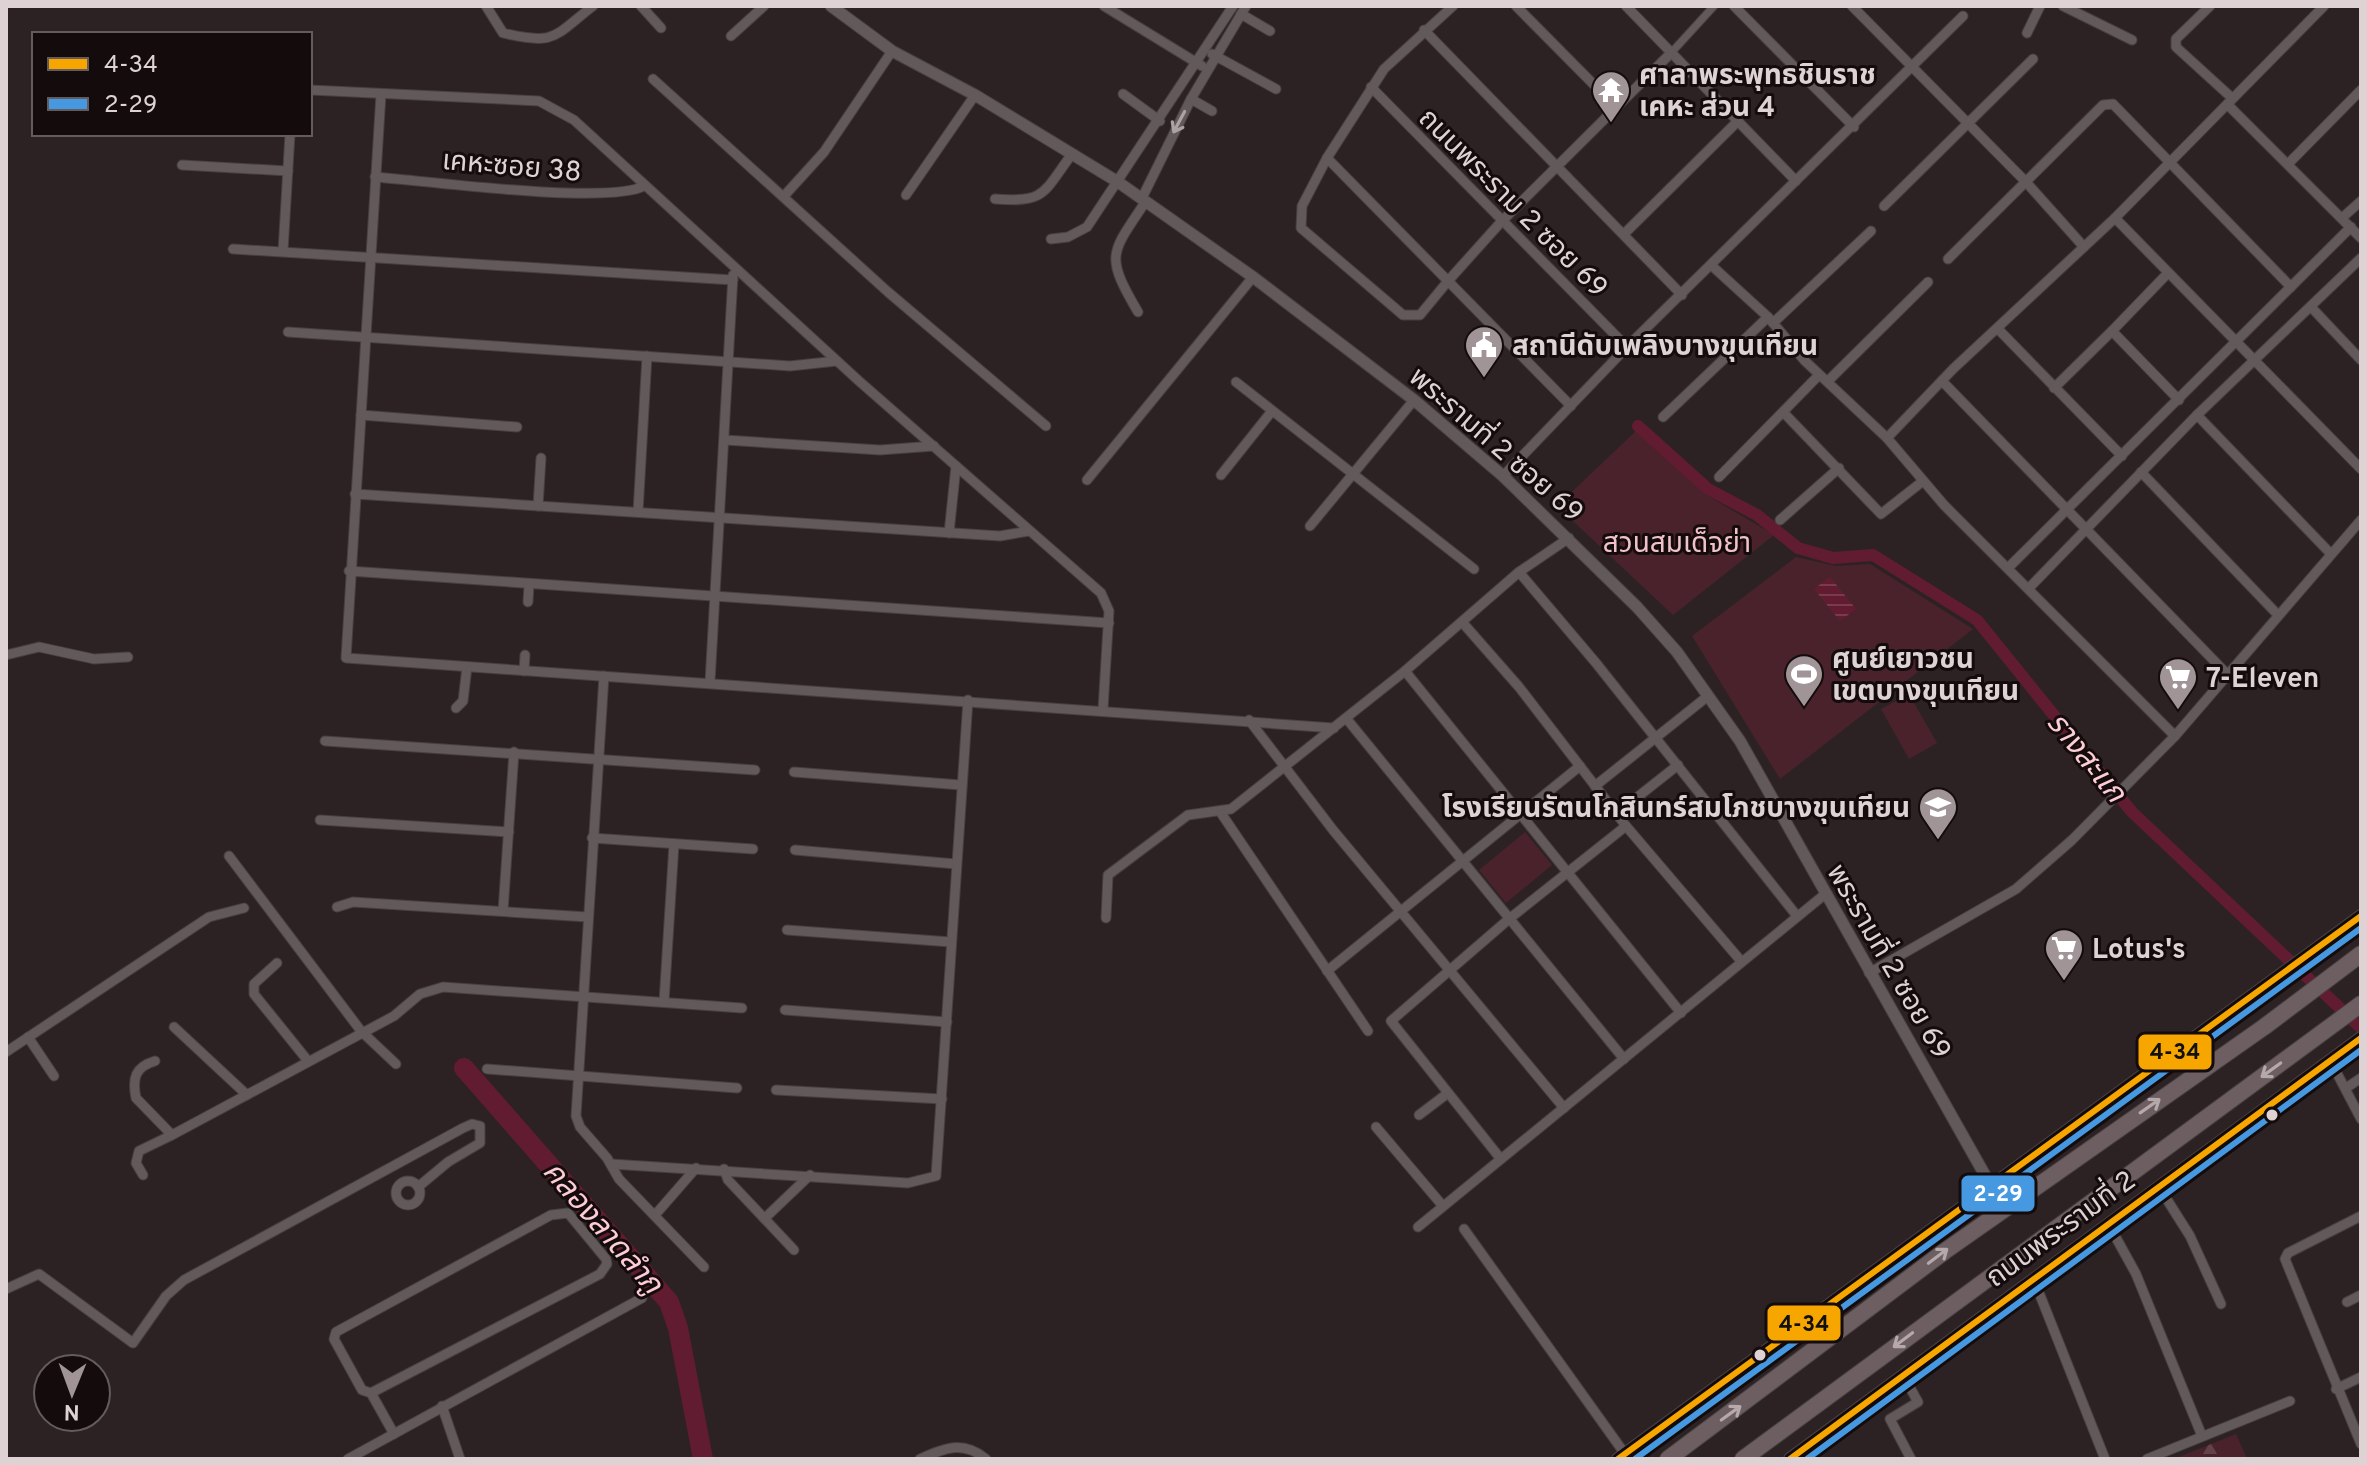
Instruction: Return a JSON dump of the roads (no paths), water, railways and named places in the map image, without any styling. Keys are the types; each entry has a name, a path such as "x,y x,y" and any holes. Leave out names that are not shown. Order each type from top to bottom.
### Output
{"highway":[{"path":"2335,973 2361,947"},
{"name":"ถนนพระรามที่ 2","path":"1668,1459 1945,1251 2264,1027 2361,954"},
{"name":"ถนนพระรามที่ 2","path":"1743,1459 2361,1004"}],"main road":[{"path":"1622,1456 1990,1184 2361,916"},
{"name":"ถนนพระรามที่ 2","path":"1790,1459 2356,1041"}],"street":[{"path":"486,6 503,33 541,40 557,37 593,6"},
{"path":"641,6 661,28"},
{"path":"731,36 764,6"},
{"name":"พระรามที่ 2 ซอย 69","path":"831,6 892,51 975,95 1118,182 1253,277 1414,400 1503,476 1569,538 1667,641 1740,741 1824,895 1990,1184"},
{"path":"1104,6 1208,70"},
{"path":"1124,17 1131,6"},
{"path":"1051,239 1068,237 1087,227 1198,64 1233,6"},
{"path":"1453,6 1397,54 1371,87 1327,158 1302,206 1301,228 1403,315 1420,315 1501,222 1558,167"},
{"path":"1516,6 1616,107"},
{"path":"1626,6 1796,181"},
{"path":"1671,53 1714,6"},
{"path":"1734,6 1854,127"},
{"path":"1852,6 2026,182 2084,247"},
{"path":"2027,33 2040,6"},
{"path":"2063,6 2132,40"},
{"path":"2210,6 2176,39 2176,47 2361,238"},
{"path":"1887,438 1942,381 2115,218 2324,6"},
{"path":"1138,312 1116,275 1114,258 1118,243 1144,200 1191,99 1244,10 1270,31"},
{"path":"1503,476 1627,347 1913,69 1963,16"},
{"name":"ถนนพระราม 2 ซอย 69","path":"1424,30 1682,295"},
{"path":"1206,50 1276,89"},
{"path":"784,196 824,152 892,51"},
{"name":"ถนนพระราม 2 ซอย 69","path":"1558,167 1671,53"},
{"path":"1884,206 2033,59"},
{"path":"653,79 888,292 1046,426"},
{"name":"ถนนพระราม 2 ซอย 69","path":"1371,87 1627,347"},
{"path":"312,90 550,105 574,120 837,361 1101,593 1108,604 1109,623 1103,709"},
{"path":"2288,164 2361,90"},
{"path":"381,94 346,658 1103,709 1334,728"},
{"path":"1123,94 1160,121"},
{"path":"906,195 975,95"},
{"path":"1191,99 1212,111"},
{"path":"1948,259 2106,104 2117,106 2291,287"},
{"name":"ถนนพระราม 2 ซอย 69","path":"1624,234 1737,122"},
{"path":"283,251 290,136"},
{"path":"995,199 1024,201 1038,197 1072,154"},
{"path":"1327,158 1571,406"},
{"path":"182,165 288,171"},
{"name":"เคหะซอย 38","path":"375,177 590,194 633,192 644,186"},
{"path":"2343,217 2361,201"},
{"path":"2115,218 2256,358 2361,469"},
{"path":"2009,567 2351,227"},
{"path":"1663,417 1871,231"},
{"path":"233,249 370,255 733,280"},
{"path":"2029,588 2197,415 2361,258"},
{"path":"710,682 734,264"},
{"path":"1711,265 1887,438 1923,481 2175,736"},
{"path":"2054,388 2168,273"},
{"path":"1087,480 1253,277"},
{"path":"1719,477 1784,413 1928,282"},
{"path":"2311,307 2361,360"},
{"path":"1998,329 2122,456"},
{"path":"2112,331 2179,400"},
{"path":"288,332 806,367 837,361"},
{"path":"638,512 647,356"},
{"path":"1942,381 2226,673"},
{"path":"1236,382 1474,569"},
{"path":"1310,526 1414,400"},
{"path":"1221,475 1272,411"},
{"path":"1784,413 1884,515 1923,481"},
{"path":"361,415 517,427"},
{"path":"2197,415 2331,554"},
{"path":"725,440 880,450 934,446"},
{"path":"538,506 541,458"},
{"path":"949,533 956,466"},
{"path":"1780,520 1839,468"},
{"path":"2141,472 2278,615"},
{"path":"355,494 1000,536 1029,531"},
{"path":"1869,973 2016,889 2107,805 2175,736 2226,673 2361,520"},
{"path":"1106,918 1108,875 1188,815 1221,813 1284,768 1405,671 1519,572 1569,538"},
{"path":"349,571 1109,623"},
{"path":"1519,572 1656,737 1797,916"},
{"path":"528,602 529,585"},
{"path":"1462,622 1519,687 1616,814 1741,961"},
{"path":"6,655 39,647 94,659 128,657"},
{"path":"524,671 525,655"},
{"path":"456,708 463,701 467,667"},
{"path":"1405,671 1681,1013"},
{"path":"604,676 578,1077 578,1121 619,1179 704,1267"},
{"path":"1595,786 1708,696"},
{"path":"611,1164 908,1183 933,1178 938,1172 968,700"},
{"path":"1346,718 1624,1059"},
{"path":"1249,720 1399,911 1564,1108"},
{"path":"325,741 598,757 755,770"},
{"path":"503,911 514,752"},
{"path":"1616,814 1678,765"},
{"path":"1327,971 1580,766"},
{"path":"794,772 961,785"},
{"path":"1221,813 1368,1031"},
{"path":"320,820 509,832"},
{"path":"1500,1158 1391,1021 1452,972 1509,919 1626,826"},
{"path":"592,838 753,849"},
{"path":"664,1002 674,844"},
{"path":"795,850 956,864"},
{"path":"229,856 361,1031 396,1064"},
{"path":"1418,1227 1824,895"},
{"path":"337,907 353,902 588,917"},
{"path":"6,1052 209,917 244,908"},
{"path":"787,930 951,942"},
{"path":"277,963 254,984 254,994 308,1061"},
{"path":"143,1175 136,1167 139,1151 394,1016 430,989 443,987 742,1008"},
{"path":"785,1010 947,1022"},
{"path":"174,1027 247,1095"},
{"path":"28,1037 54,1076"},
{"path":"2330,1060 2361,1119"},
{"path":"155,1061 140,1066 136,1073 136,1098 172,1135"},
{"path":"487,1069 737,1088"},
{"path":"2346,1088 2361,1078"},
{"path":"776,1090 942,1099"},
{"path":"1419,1115 1448,1093"},
{"path":"6,1289 39,1274 133,1343 166,1296 184,1280 463,1128 472,1124 480,1126 480,1143 448,1162 418,1187"},
{"path":"1376,1127 1442,1205"},
{"path":"655,1215 696,1168"},
{"path":"724,1169 728,1180 794,1250"},
{"path":"765,1218 810,1175"},
{"path":"2159,1187 2190,1236 2221,1304"},
{"path":"371,1393 600,1274 607,1264 606,1259 568,1213 551,1215 336,1332 334,1339 362,1390 371,1393 394,1434"},
{"path":"2361,1216 2288,1253 2285,1259 2361,1444"},
{"path":"2109,1225 2136,1274 2202,1436"},
{"path":"1464,1229 1622,1456"},
{"path":"2034,1280 2105,1459"},
{"path":"2347,1302 2361,1295"},
{"path":"348,1459 642,1298"},
{"path":"1903,1375 1918,1402 1890,1419 1911,1459"},
{"path":"2336,1389 2361,1377"},
{"path":"2147,1459 2290,1401"},
{"path":"442,1406 460,1459"},
{"path":"920,1459 952,1447 966,1447 986,1459"},
{"path":"361,1452 370,1459"}],"waterway":[{"name":"รางสะแก","path":"1638,426 1708,489 1757,515 1798,548 1833,558 1873,555 1977,620 2132,812 2361,1028"},
{"name":"คลองลาดลำภู","path":"464,1068 669,1302 678,1328 703,1459"}],"place":[{"name":"ศาลาพระพุทธชินราช เคหะ ส่วน 4","path":"1611,124"},
{"name":"สถานีดับเพลิงบางขุนเทียน","path":"1484,379"},
{"name":"ศูนย์เยาวชน เขตบางขุนเทียน","path":"1804,708"},
{"name":"7-Eleven","path":"2178,711"},
{"name":"โรงเรียนรัตนโกสินทร์สมโภชบางขุนเทียน","path":"1938,841"},
{"name":"Lotus's","path":"2064,982"}],"park label":[{"name":"สวนสมเด็จย่า","path":"1677,542"}]}
